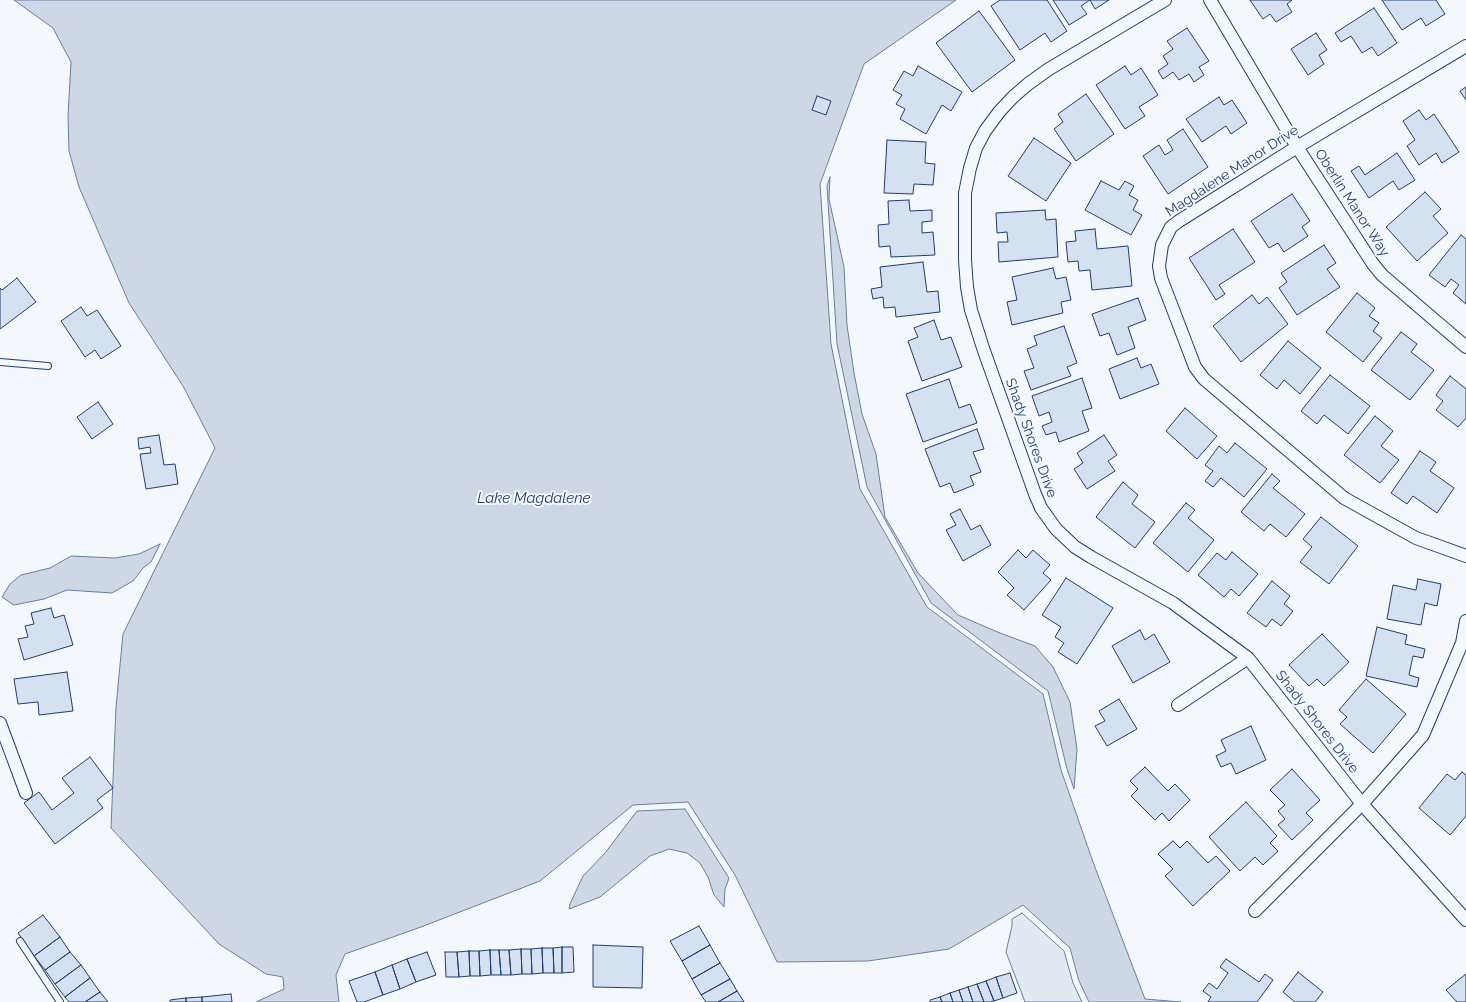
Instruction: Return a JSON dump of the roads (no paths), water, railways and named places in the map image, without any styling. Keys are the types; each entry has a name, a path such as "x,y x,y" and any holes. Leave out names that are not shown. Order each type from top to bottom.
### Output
{"street":[{"name":"Shady Shores Drive","path":"1165,0 1049,69 1028,84 999,112 985,131 976,148 965,193 965,260 971,310 986,357 1035,494 1048,519 1062,536 1075,547 1106,566 1173,603 1248,658 1362,804 1466,920"},
{"name":"Oberlin Manor Way","path":"1210,0 1297,147 1373,264 1382,275 1466,347"},
{"name":"Magdalene Manor Drive","path":"1466,46 1190,213 1171,227 1166,235 1159,256 1161,278 1196,367 1204,379 1344,498 1416,538 1466,556"},
{"path":"1255,912 1362,804 1423,735 1464,643 1466,621"},
{"path":"1178,705 1248,658"},
{"path":"0,723 26,793"}],"lane":[{"path":"0,362 48,366"},
{"path":"20,942 60,1002"}],"water":[{"name":"Lake Magdalene","path":"14,0 956,0 864,64 820,184 831,344 860,489 927,607 1043,694 1061,770 1093,862 1145,999 1181,1002 1089,1002 1079,981 1070,948 1023,905 949,949 868,961 777,962 735,875 688,802 633,805 540,881 345,954 336,975 339,1002 256,1002 284,989 283,977 266,974 219,944 111,828 116,707 123,634 215,448 183,386 129,303 79,187 69,151 68,116 71,62 53,28"},
{"path":"830,177 829,199 844,267 847,325 854,373 862,414 876,454 885,517 918,573 958,615 1035,646 1053,667 1070,702 1077,749 1074,789 1067,769 1048,691 931,603 867,487 837,344 827,186"},
{"path":"160,544 151,562 143,568 133,581 112,593 67,590 44,599 14,605 2,597 10,584 21,575 50,568 71,556 115,558 139,554"},
{"path":"685,809 729,878 725,889 724,907 714,895 708,877 700,863 687,853 669,849 650,856 600,897 569,909 583,876 605,853 637,811"}]}
